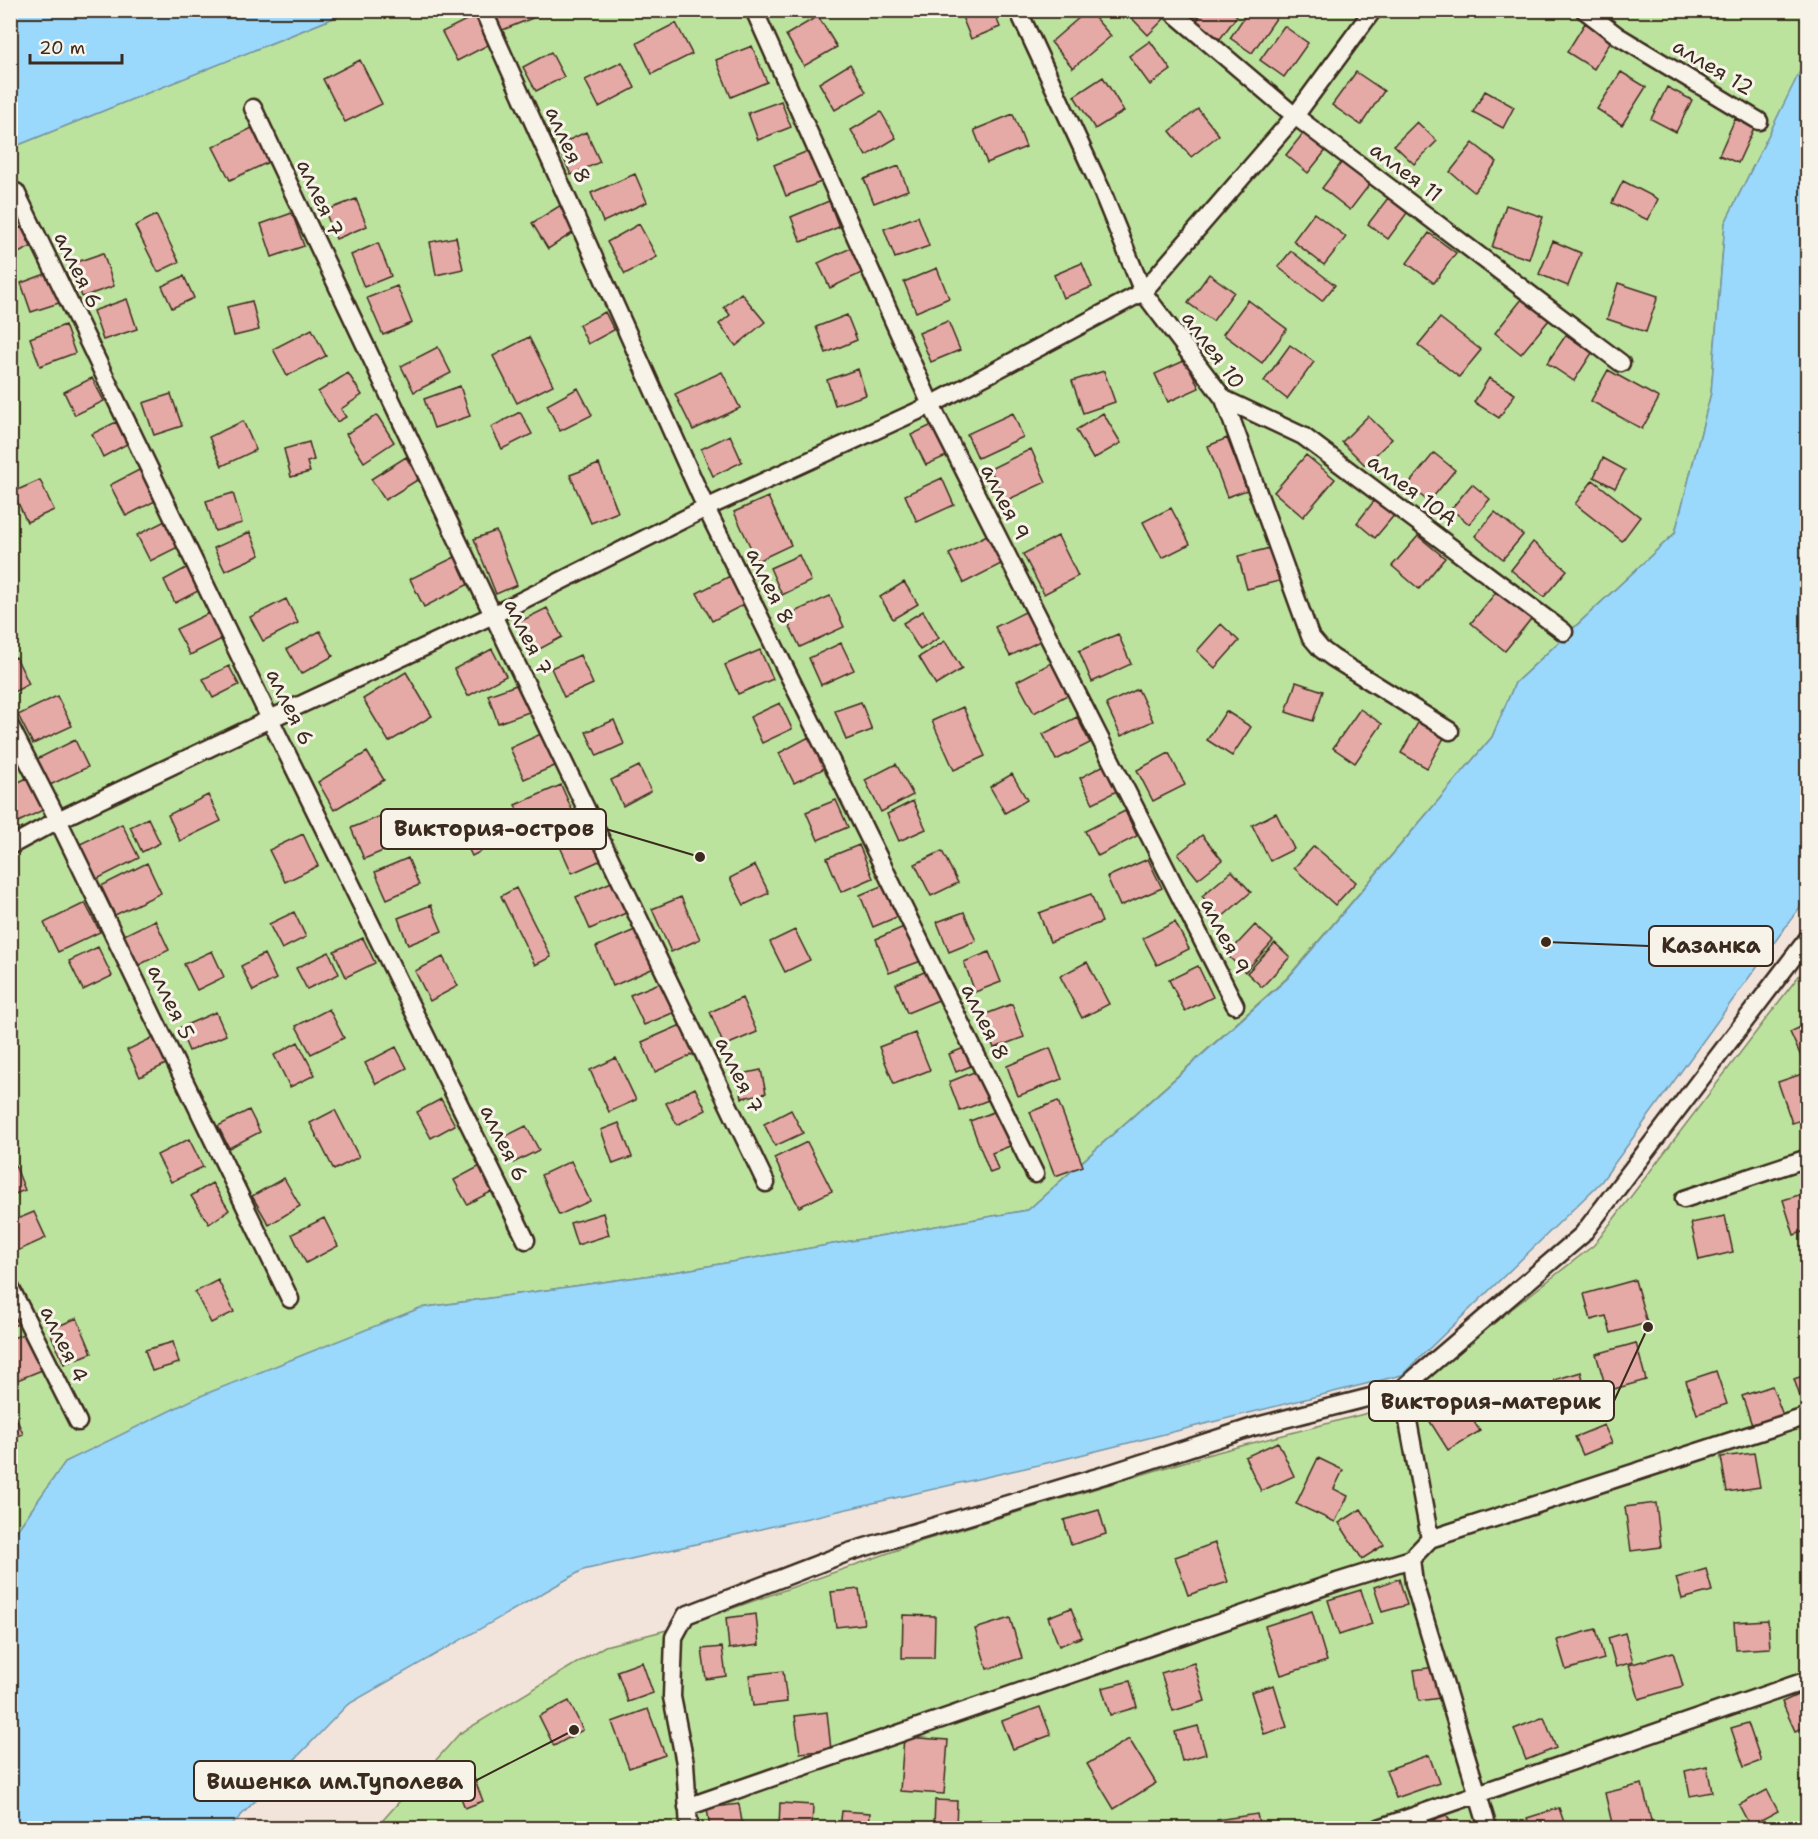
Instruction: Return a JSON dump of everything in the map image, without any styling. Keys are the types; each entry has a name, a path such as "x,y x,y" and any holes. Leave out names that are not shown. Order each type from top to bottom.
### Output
{"lane":[{"name":"аллея 8","path":"483,10 706,508 1035,1174"},
{"name":"аллея 9","path":"754,10 931,405 1235,1005"},
{"name":"аллея 10","path":"1018,10 1101,189 1143,291 1224,399 1310,636 1333,658 1450,731"},
{"name":"аллея 11","path":"1170,10 1295,116 1621,363"},
{"path":"10,846 58,820 270,718 493,615 706,508 931,405 1143,291 1295,116 1373,10"},
{"name":"аллея 12","path":"1584,10 1618,36 1759,121"},
{"name":"аллея 7","path":"253,108 766,1183"},
{"name":"аллея 6","path":"16,192 526,1240"},
{"name":"аллея 10А","path":"1224,399 1303,436 1564,632"},
{"name":"аллея 5","path":"10,726 58,820 290,1299"},
{"path":"689,1828 685,1763 672,1696 674,1637 686,1615 849,1552 1112,1473 1253,1427 1402,1389 1582,1235 1808,938"},
{"path":"1684,1199 1808,1158"},
{"name":"аллея 4","path":"10,1287 78,1422"},
{"path":"1402,1389 1430,1539"},
{"path":"687,1807 1337,1582 1411,1559 1430,1539 1808,1416"},
{"path":"1411,1559 1414,1583 1488,1828"},
{"path":"1379,1828 1808,1680"}],"green space":[{"path":"351,11 1807,11 1807,58 1725,223 1711,393 1675,533 1515,683 1492,737 1288,977 1028,1210 680,1271 420,1308 65,1462 11,1539 11,148"},
{"path":"1807,965 1807,1828 376,1828 459,1734 605,1646 686,1625 922,1541 1210,1454 1383,1409 1594,1245"}],"water":[{"path":"11,10 351,10 351,11 11,148"},
{"path":"1807,57 1807,894 1800,907 1601,1182 1402,1375 1060,1460 583,1570 347,1705 229,1828 11,1828 11,1539 65,1462 198,1397 420,1308 680,1271 1028,1210 1288,978 1492,737 1515,683 1675,533 1711,393 1725,223"}],"building":[{"path":"491,10 538,10 540,15 500,31"},
{"path":"962,10 993,10 1000,27 971,39 960,12"},
{"path":"1088,10 1111,36 1073,68 1051,42"},
{"path":"1124,10 1156,10 1164,19 1148,35"},
{"path":"1204,10 1230,10 1237,16 1220,39 1196,22"},
{"path":"1249,10 1268,10 1277,17 1252,53 1230,38"},
{"path":"476,15 490,44 457,61 442,32"},
{"path":"818,16 837,47 804,66 786,35"},
{"path":"676,23 692,54 652,74 637,43"},
{"path":"1585,23 1612,39 1594,69 1567,52"},
{"path":"1284,26 1308,43 1284,77 1260,60"},
{"path":"1150,41 1171,70 1150,85 1129,56"},
{"path":"752,46 767,82 731,97 716,60"},
{"path":"551,52 564,77 536,91 523,67"},
{"path":"360,60 382,104 345,122 323,79"},
{"path":"622,62 635,88 599,107 585,80"},
{"path":"850,64 866,92 835,110 819,83"},
{"path":"1356,72 1384,91 1361,125 1332,105"},
{"path":"1621,72 1646,87 1622,125 1597,109"},
{"path":"1103,77 1124,111 1095,129 1074,96"},
{"path":"1667,87 1692,100 1676,132 1651,119"},
{"path":"1485,91 1514,107 1503,128 1473,112"},
{"path":"781,101 791,127 758,140 748,113"},
{"path":"1198,109 1219,135 1191,157 1170,131"},
{"path":"881,112 896,138 866,156 851,130"},
{"path":"1013,114 1026,147 987,163 974,130"},
{"path":"1735,119 1754,128 1738,163 1719,155"},
{"path":"1417,122 1437,141 1414,164 1394,145"},
{"path":"254,127 271,161 230,180 213,147"},
{"path":"1305,131 1327,149 1308,173 1286,155"},
{"path":"586,132 600,162 571,175 558,145"},
{"path":"1473,143 1497,162 1474,192 1450,172"},
{"path":"808,151 821,182 786,196 774,165"},
{"path":"1345,158 1373,180 1350,210 1322,188"},
{"path":"899,166 908,190 874,203 864,179"},
{"path":"635,174 647,202 603,222 591,193"},
{"path":"1623,181 1658,199 1648,220 1612,203"},
{"path":"10,198 18,220 10,222"},
{"path":"1388,198 1407,213 1388,239 1368,224"},
{"path":"356,199 367,226 336,239 325,211"},
{"path":"829,201 839,227 801,242 791,217"},
{"path":"561,205 577,230 548,249 532,223"},
{"path":"1506,205 1543,217 1529,259 1492,247"},
{"path":"292,213 304,246 272,257 261,224"},
{"path":"1314,213 1346,237 1324,265 1293,241"},
{"path":"156,215 179,262 158,272 135,226"},
{"path":"918,216 929,246 895,258 884,229"},
{"path":"639,224 657,257 625,274 607,242"},
{"path":"21,227 31,247 10,257 10,232"},
{"path":"1429,233 1456,253 1434,283 1407,263"},
{"path":"456,237 463,269 436,275 430,242"},
{"path":"1553,241 1581,253 1568,286 1539,274"},
{"path":"378,243 391,276 364,287 351,255"},
{"path":"853,247 864,272 830,288 818,263"},
{"path":"1291,251 1335,285 1322,301 1278,267"},
{"path":"103,253 114,286 82,297 71,264"},
{"path":"1082,263 1092,287 1063,298 1054,275"},
{"path":"937,268 949,298 916,312 904,282"},
{"path":"51,272 62,302 31,312 21,283"},
{"path":"1209,274 1234,292 1213,321 1188,303"},
{"path":"184,276 194,298 172,308 162,286"},
{"path":"1618,283 1658,296 1646,332 1607,319"},
{"path":"397,286 412,323 383,335 367,298"},
{"path":"741,293 765,322 736,346 719,324 730,315 724,307"},
{"path":"127,299 137,329 103,340 93,311"},
{"path":"1522,299 1549,320 1521,354 1495,333"},
{"path":"1248,300 1287,329 1262,363 1223,334"},
{"path":"252,301 259,330 234,336 227,307"},
{"path":"605,312 614,330 588,344 579,325"},
{"path":"847,315 857,340 826,353 816,327"},
{"path":"1440,318 1481,350 1459,377 1418,345"},
{"path":"948,321 960,350 931,362 919,333"},
{"path":"65,325 75,353 40,366 30,338"},
{"path":"312,329 326,356 287,376 273,349"},
{"path":"1566,335 1592,353 1574,381 1547,363"},
{"path":"529,337 553,385 517,403 493,356"},
{"path":"1290,345 1314,362 1287,399 1264,381"},
{"path":"438,347 451,373 414,392 401,366"},
{"path":"1186,360 1199,388 1168,402 1155,374"},
{"path":"858,369 866,395 835,405 827,380"},
{"path":"1608,370 1659,398 1642,429 1591,401"},
{"path":"1104,371 1115,402 1083,413 1072,381"},
{"path":"722,372 740,408 693,430 675,394"},
{"path":"348,373 362,395 341,409 346,417 337,422 318,392"},
{"path":"92,378 104,401 75,415 64,392"},
{"path":"1489,378 1515,394 1499,418 1474,402"},
{"path":"460,386 470,416 434,428 424,399"},
{"path":"578,388 592,415 560,431 547,405"},
{"path":"171,394 182,426 154,435 143,403"},
{"path":"520,412 532,434 502,449 491,427"},
{"path":"1013,413 1023,437 978,458 967,434"},
{"path":"1103,413 1121,443 1093,459 1076,430"},
{"path":"377,415 394,442 364,462 346,434"},
{"path":"1368,416 1392,439 1365,465 1342,442"},
{"path":"243,421 256,450 222,466 209,437"},
{"path":"116,422 127,444 103,457 92,434"},
{"path":"938,422 953,453 926,465 911,435"},
{"path":"730,435 742,462 713,476 701,449"},
{"path":"1227,438 1247,490 1227,497 1208,446"},
{"path":"309,442 314,460 307,462 310,472 291,477 284,449"},
{"path":"1031,449 1046,482 1005,501 990,469"},
{"path":"1434,453 1455,470 1429,502 1408,485"},
{"path":"1306,455 1335,479 1303,517 1274,492"},
{"path":"406,457 419,479 385,500 371,479"},
{"path":"1603,458 1625,470 1615,488 1594,477"},
{"path":"599,464 618,512 591,523 570,475"},
{"path":"143,468 159,499 126,516 110,485"},
{"path":"942,478 954,505 917,522 905,495"},
{"path":"40,480 54,510 27,522 13,492"},
{"path":"1593,480 1640,517 1622,541 1575,504"},
{"path":"1472,484 1490,499 1469,524 1451,509"},
{"path":"233,493 242,523 215,531 206,501"},
{"path":"768,497 791,545 757,561 734,512"},
{"path":"1377,497 1396,513 1375,538 1357,523"},
{"path":"1171,508 1190,544 1162,558 1143,522"},
{"path":"1495,512 1523,535 1503,559 1475,536"},
{"path":"167,520 180,546 150,561 137,535"},
{"path":"496,531 517,585 496,594 474,539"},
{"path":"250,532 260,555 225,571 214,548"},
{"path":"989,534 1003,563 964,583 949,554"},
{"path":"1058,536 1078,576 1044,594 1023,554"},
{"path":"1418,536 1445,558 1419,589 1392,566"},
{"path":"1533,542 1567,570 1544,597 1511,570"},
{"path":"1270,548 1279,581 1247,589 1238,556"},
{"path":"799,555 811,581 782,595 770,568"},
{"path":"457,556 471,583 424,607 410,579"},
{"path":"188,567 200,590 175,603 164,580"},
{"path":"730,576 745,604 712,621 697,593"},
{"path":"904,582 918,604 893,619 880,597"},
{"path":"1497,591 1531,619 1505,651 1471,623"},
{"path":"830,596 844,627 800,647 785,616"},
{"path":"286,599 298,623 263,641 250,617"},
{"path":"547,608 562,637 534,652 519,622"},
{"path":"1033,608 1048,637 1010,656 995,627"},
{"path":"923,611 939,638 920,650 903,623"},
{"path":"209,613 222,639 190,655 176,629"},
{"path":"1221,624 1239,641 1215,668 1197,651"},
{"path":"320,631 333,656 301,674 287,649"},
{"path":"1118,634 1131,664 1092,682 1079,651"},
{"path":"945,641 962,669 936,685 919,657"},
{"path":"841,643 854,670 821,685 809,658"},
{"path":"492,649 506,676 468,696 454,669"},
{"path":"760,650 773,679 738,694 725,665"},
{"path":"580,655 593,684 564,697 551,668"},
{"path":"16,657 29,684 10,694 10,660"},
{"path":"1055,661 1071,693 1034,713 1017,681"},
{"path":"229,666 239,685 213,698 203,679"},
{"path":"406,672 432,716 389,742 363,699"},
{"path":"1296,682 1323,691 1313,721 1286,712"},
{"path":"519,684 529,712 498,723 488,695"},
{"path":"1138,689 1153,721 1121,736 1106,704"},
{"path":"57,696 72,726 33,744 18,715"},
{"path":"861,702 872,730 846,740 835,711"},
{"path":"780,703 792,729 762,743 750,717"},
{"path":"963,707 985,756 954,770 932,721"},
{"path":"1360,709 1382,724 1355,763 1333,748"},
{"path":"1226,711 1251,727 1232,756 1207,740"},
{"path":"1077,717 1090,743 1056,760 1043,734"},
{"path":"614,720 624,744 597,756 586,732"},
{"path":"1419,721 1445,736 1427,768 1401,753"},
{"path":"543,733 557,765 524,779 510,748"},
{"path":"809,737 825,768 794,783 779,753"},
{"path":"75,740 88,767 50,785 37,759"},
{"path":"10,746 20,766 10,771"},
{"path":"367,752 384,780 334,810 318,782"},
{"path":"1169,753 1185,785 1153,801 1137,770"},
{"path":"896,764 913,795 881,812 865,780"},
{"path":"1104,765 1117,791 1093,803 1080,778"},
{"path":"639,766 651,791 623,806 611,780"},
{"path":"1012,774 1027,800 1005,813 990,787"},
{"path":"27,778 43,810 10,826 10,786"},
{"path":"561,785 573,812 527,832 515,805"},
{"path":"208,795 221,821 180,841 168,815"},
{"path":"836,800 848,827 818,840 806,812"},
{"path":"913,801 926,829 899,841 887,814"},
{"path":"1125,811 1137,836 1098,856 1085,831"},
{"path":"391,812 404,842 364,859 351,828"},
{"path":"480,813 495,844 472,856 457,825"},
{"path":"1276,813 1294,849 1270,861 1252,825"},
{"path":"148,818 160,843 142,852 130,827"},
{"path":"122,824 139,858 95,880 78,845"},
{"path":"592,825 606,858 572,873 557,840"},
{"path":"303,834 318,866 285,882 269,850"},
{"path":"1202,835 1222,860 1198,879 1178,854"},
{"path":"859,845 873,878 841,892 827,858"},
{"path":"1314,846 1356,882 1335,905 1294,868"},
{"path":"942,851 958,883 931,896 915,864"},
{"path":"408,858 419,885 387,899 375,872"},
{"path":"1148,859 1162,888 1120,906 1107,877"},
{"path":"147,863 161,893 115,915 101,886"},
{"path":"755,865 769,893 744,905 730,878"},
{"path":"1232,871 1251,892 1221,918 1202,896"},
{"path":"614,881 628,912 590,929 576,897"},
{"path":"886,884 899,916 873,927 860,895"},
{"path":"516,888 551,957 535,965 501,896"},
{"path":"1091,894 1102,922 1050,942 1039,913"},
{"path":"681,897 700,939 671,952 652,909"},
{"path":"85,903 100,932 58,952 44,923"},
{"path":"431,905 442,931 408,945 398,918"},
{"path":"294,912 306,937 282,949 269,924"},
{"path":"964,912 976,941 949,952 937,922"},
{"path":"155,920 169,950 137,966 122,936"},
{"path":"1175,922 1189,949 1157,965 1143,938"},
{"path":"1255,925 1273,941 1245,972 1227,955"},
{"path":"906,926 921,961 889,973 876,939"},
{"path":"637,929 654,968 613,986 596,947"},
{"path":"795,930 810,960 785,972 770,942"},
{"path":"363,938 375,963 346,977 334,951"},
{"path":"1275,943 1290,957 1262,987 1247,973"},
{"path":"98,947 112,976 83,990 69,961"},
{"path":"212,951 224,977 197,990 184,964"},
{"path":"329,952 339,974 307,989 296,968"},
{"path":"989,952 1001,982 975,992 964,962"},
{"path":"264,954 276,979 253,991 241,966"},
{"path":"443,957 458,986 430,1001 415,971"},
{"path":"1087,962 1109,1004 1082,1018 1060,976"},
{"path":"1198,966 1213,997 1185,1011 1169,980"},
{"path":"929,970 941,999 907,1013 896,984"},
{"path":"662,982 675,1012 644,1025 630,995"},
{"path":"742,998 757,1032 724,1046 710,1012"},
{"path":"1012,1004 1024,1037 994,1048 981,1016"},
{"path":"329,1009 344,1038 311,1054 296,1026"},
{"path":"216,1012 226,1035 189,1051 179,1028"},
{"path":"1807,1024 1808,1062 1804,1063 1790,1032"},
{"path":"681,1025 694,1054 655,1072 642,1042"},
{"path":"915,1033 930,1070 894,1084 879,1047"},
{"path":"154,1037 168,1063 140,1077 127,1050"},
{"path":"298,1042 315,1075 290,1087 274,1055"},
{"path":"969,1046 976,1064 956,1072 949,1054"},
{"path":"396,1047 407,1068 376,1084 365,1063"},
{"path":"1050,1048 1062,1079 1018,1096 1007,1066"},
{"path":"616,1058 636,1100 609,1112 590,1070"},
{"path":"761,1070 766,1093 742,1098 737,1075"},
{"path":"979,1070 991,1099 960,1111 949,1082"},
{"path":"1808,1072 1808,1118 1792,1123 1778,1082"},
{"path":"695,1088 706,1110 677,1125 666,1103"},
{"path":"441,1099 455,1125 431,1138 417,1112"},
{"path":"1058,1101 1083,1166 1055,1176 1030,1112"},
{"path":"249,1110 260,1132 229,1148 218,1126"},
{"path":"335,1110 359,1157 334,1170 310,1123"},
{"path":"791,1110 803,1133 775,1146 764,1124"},
{"path":"996,1111 1010,1146 992,1153 998,1170 990,1173 970,1121"},
{"path":"619,1123 632,1157 613,1164 601,1130"},
{"path":"526,1126 539,1150 513,1163 500,1139"},
{"path":"189,1139 203,1167 171,1182 157,1155"},
{"path":"807,1142 832,1191 799,1207 774,1158"},
{"path":"571,1161 590,1201 559,1215 541,1175"},
{"path":"484,1164 497,1189 467,1204 454,1180"},
{"path":"15,1165 25,1190 10,1196 10,1166"},
{"path":"284,1178 300,1206 269,1225 252,1196"},
{"path":"212,1183 229,1210 209,1224 191,1196"},
{"path":"1808,1192 1808,1230 1794,1235 1783,1200"},
{"path":"34,1212 46,1238 15,1252 10,1242 10,1222"},
{"path":"603,1213 609,1235 577,1245 570,1223"},
{"path":"1725,1216 1733,1252 1699,1260 1691,1223"},
{"path":"324,1218 338,1246 306,1263 292,1234"},
{"path":"218,1280 234,1312 211,1323 195,1292"},
{"path":"1635,1280 1647,1323 1611,1333 1606,1316 1591,1320 1584,1294"},
{"path":"10,1306 18,1324 10,1327"},
{"path":"77,1318 92,1353 64,1364 49,1330"},
{"path":"26,1333 42,1370 10,1383 10,1339"},
{"path":"173,1342 179,1363 152,1371 145,1350"},
{"path":"1636,1343 1646,1380 1607,1391 1596,1354"},
{"path":"1716,1371 1727,1404 1697,1414 1686,1381"},
{"path":"1581,1372 1589,1403 1563,1411 1554,1380"},
{"path":"1808,1374 1808,1407 1804,1408 1794,1379"},
{"path":"1772,1386 1784,1418 1753,1428 1742,1396"},
{"path":"1460,1400 1480,1431 1448,1450 1429,1420"},
{"path":"10,1403 23,1434 10,1439"},
{"path":"1604,1425 1612,1443 1583,1455 1575,1437"},
{"path":"1278,1442 1294,1476 1261,1491 1245,1457"},
{"path":"1754,1453 1760,1487 1727,1492 1721,1457"},
{"path":"1318,1458 1343,1470 1334,1489 1348,1496 1335,1522 1296,1504"},
{"path":"1656,1503 1661,1547 1631,1551 1625,1507"},
{"path":"1361,1509 1384,1545 1362,1559 1339,1523"},
{"path":"1099,1510 1106,1534 1071,1545 1064,1520"},
{"path":"1215,1543 1228,1582 1188,1595 1175,1557"},
{"path":"1706,1569 1712,1591 1682,1599 1676,1578"},
{"path":"1399,1579 1407,1605 1382,1612 1374,1587"},
{"path":"859,1589 864,1624 836,1627 831,1592"},
{"path":"1361,1590 1372,1624 1339,1635 1328,1600"},
{"path":"1071,1608 1082,1637 1059,1646 1048,1617"},
{"path":"1312,1611 1327,1661 1281,1675 1265,1626"},
{"path":"756,1614 759,1645 729,1649 726,1618"},
{"path":"903,1615 935,1616 934,1658 902,1658"},
{"path":"1010,1618 1022,1658 987,1669 975,1629"},
{"path":"1768,1620 1770,1648 1736,1650 1734,1622"},
{"path":"1596,1629 1604,1659 1566,1670 1557,1640"},
{"path":"1625,1633 1633,1662 1616,1667 1608,1638"},
{"path":"722,1647 726,1676 706,1679 702,1649"},
{"path":"1673,1652 1683,1686 1639,1699 1629,1665"},
{"path":"642,1662 653,1693 628,1702 617,1671"},
{"path":"1194,1663 1205,1701 1173,1711 1161,1673"},
{"path":"1435,1667 1440,1698 1419,1701 1414,1670"},
{"path":"783,1671 787,1702 753,1706 749,1675"},
{"path":"1130,1681 1137,1707 1110,1715 1102,1688"},
{"path":"1274,1685 1287,1727 1264,1734 1251,1692"},
{"path":"1804,1692 1808,1699 1808,1726 1795,1731 1782,1702"},
{"path":"569,1701 583,1730 554,1746 539,1716"},
{"path":"1040,1707 1051,1735 1013,1749 1002,1721"},
{"path":"648,1709 665,1755 629,1768 612,1722"},
{"path":"827,1712 831,1750 800,1753 795,1716"},
{"path":"1544,1717 1556,1748 1526,1760 1514,1729"},
{"path":"1748,1723 1761,1761 1744,1767 1731,1728"},
{"path":"1198,1726 1206,1754 1182,1761 1175,1732"},
{"path":"904,1737 948,1740 944,1794 900,1791"},
{"path":"1129,1739 1156,1783 1114,1809 1087,1764"},
{"path":"1429,1755 1439,1783 1396,1798 1386,1770"},
{"path":"1707,1766 1712,1792 1690,1796 1685,1771"},
{"path":"474,1778 483,1801 465,1808 456,1785"},
{"path":"1642,1784 1652,1824 1633,1828 1613,1828 1605,1793"},
{"path":"1767,1790 1778,1811 1750,1826 1739,1805"},
{"path":"935,1800 957,1801 956,1827 934,1825"},
{"path":"780,1803 813,1805 812,1828 779,1828"},
{"path":"739,1804 743,1828 710,1828 707,1808"},
{"path":"1559,1808 1566,1828 1530,1828 1527,1818"},
{"path":"842,1811 870,1813 869,1828 840,1828"},
{"path":"1445,1813 1456,1828 1424,1828"},
{"path":"1257,1814 1260,1828 1218,1828 1217,1820"},
{"path":"978,1820 1009,1822 1009,1828 977,1828"},
{"path":"1098,1821 1101,1828 1077,1828"}],"place":[{"name":"Виктория-остров","path":"700,857"},
{"name":"Казанка","path":"1546,942"},
{"name":"Виктория-материк","path":"1648,1327"},
{"name":"Вишенка им.Туполева","path":"574,1730"}]}
